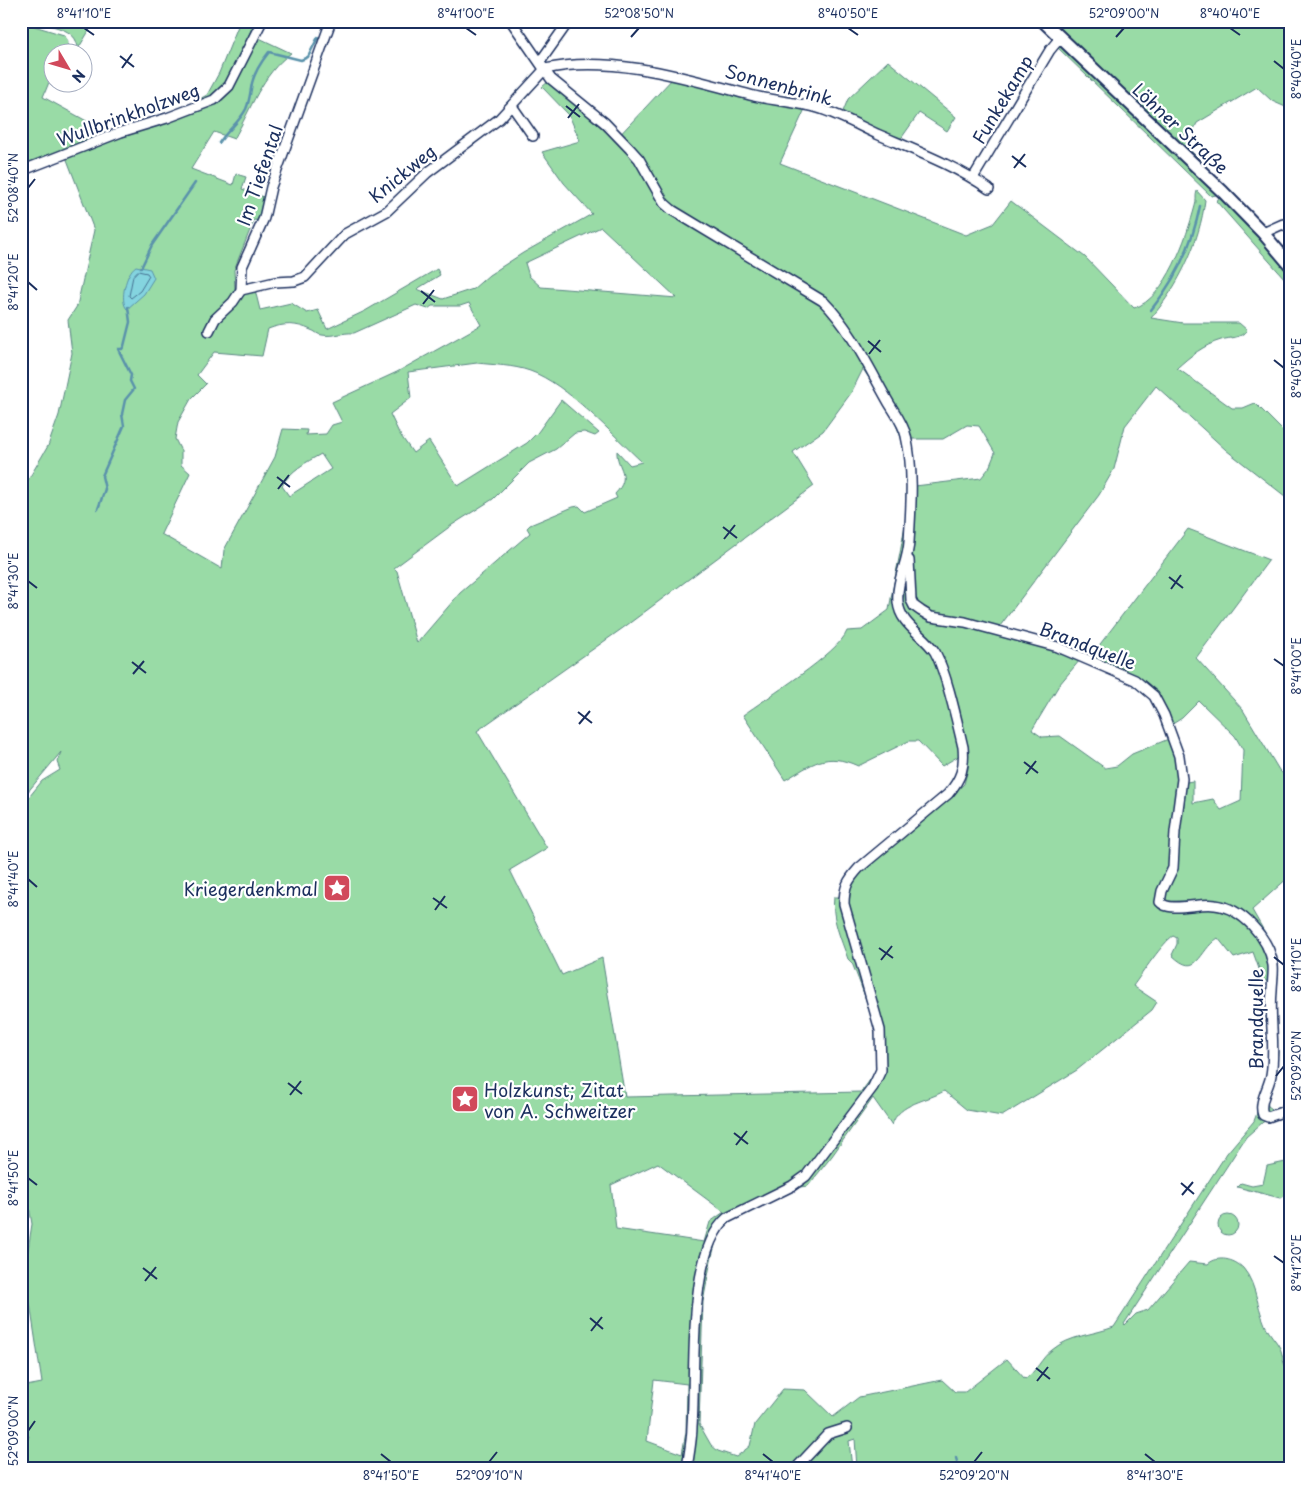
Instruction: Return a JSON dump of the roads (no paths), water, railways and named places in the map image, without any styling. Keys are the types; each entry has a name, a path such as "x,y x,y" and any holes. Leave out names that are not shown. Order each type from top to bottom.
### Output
{"main road":[{"name":"Löhner Straße","path":"1043,21 1223,192 1263,233 1290,265"}],"street":[{"name":"Wullbrinkholzweg","path":"21,171 121,132 214,100 229,86 262,21"},
{"name":"Im Tiefental","path":"241,290 242,267 264,218 271,187 331,21"},
{"path":"511,21 551,79 591,111 630,148 639,159 664,203 672,210 823,301 837,317 906,434 912,484 908,552 900,583 898,601 902,617 935,653 963,747 965,761 962,775 948,794 859,868 849,879 844,890 844,904 880,1030 881,1070 873,1088 806,1176 792,1186 727,1218 719,1224 713,1236 707,1252 698,1296 695,1324 692,1426 687,1468"},
{"name":"Knickweg","path":"241,290 275,282 294,281 305,277 345,234 387,210 427,172 488,129 512,106 543,66 569,21"},
{"name":"Funkekamp","path":"973,178 1050,50 1060,38"},
{"name":"Sonnenbrink","path":"543,66 564,64 621,67 668,73 756,96 818,108 973,178 989,190"},
{"path":"512,106 533,136"},
{"path":"1263,233 1283,224 1290,228"},
{"path":"209,331 215,319 233,302 241,290"},
{"name":"Brandquelle","path":"908,552 911,600 914,606 921,611 938,618 972,624 1058,648 1135,680 1154,696 1164,715 1178,756 1182,779 1175,832 1173,868 1162,891 1160,902 1170,908 1204,904 1226,908 1250,924 1264,942 1273,964 1270,1016 1274,1052 1271,1077 1261,1110 1268,1117 1276,1115 1290,1105"},
{"path":"796,1468 828,1434 847,1428"}],"water":[{"path":"136,266 150,269 154,278 144,294 127,309 124,300 125,287 129,274"}],"waterway":[{"path":"219,143 246,109 255,74 269,52 301,60 308,57 318,37"},
{"path":"141,268 152,245 195,183"},
{"path":"1151,310 1168,286 1182,261 1197,221 1200,206"},
{"path":"98,509 105,489 102,476 124,426 122,414 125,400 134,389 130,381 131,375 118,349 122,349 124,346 130,322 128,307"},
{"path":"956,1458 959,1468"}],"place":[{"name":"Kriegerdenkmal","path":"337,888"},
{"name":"Holzkunst; Zitat von A. Schweitzer","path":"465,1099"}]}
